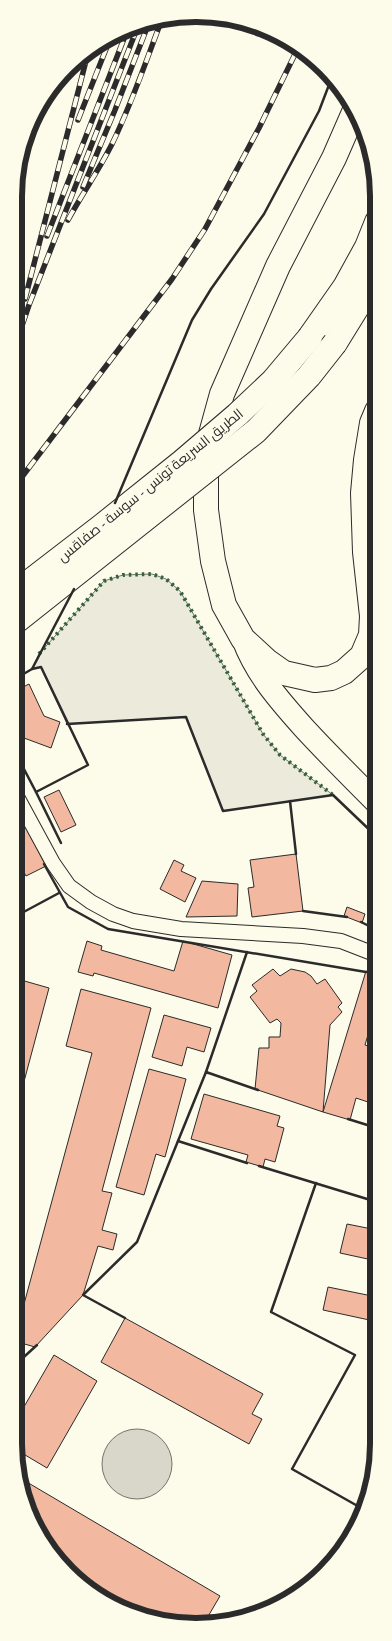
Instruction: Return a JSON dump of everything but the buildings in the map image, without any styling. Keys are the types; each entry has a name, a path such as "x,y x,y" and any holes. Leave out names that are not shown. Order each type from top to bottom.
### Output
{"highway":[{"path":"352,119 334,158 278,266 222,394 206,452 206,510 212,561 224,605 262,678 282,703 346,773 370,796"},
{"name":"الطريق السريعة تونس - سوسة - صفاقس","path":"22,587 182,462 273,381 310,337 345,287 370,240"},
{"name":"الطريق السريعة تونس - سوسة - صفاقس","path":"22,616 256,431 309,376 335,344 370,286"},
{"path":"370,435 363,493 365,552 370,598"},
{"path":"363,493 370,526"},
{"path":"243,639 267,661 284,672 315,680 331,678 344,672 362,656 370,637"}],"street":[{"path":"22,807 53,863 69,886 91,902 113,914 133,921 181,929 303,936 341,941 370,952"}],"shaded area":[{"path":"152,574 166,579 180,591 263,734 280,755 333,795 223,811 186,717 67,724 41,667 32,669 39,654 104,581 123,575"},
{"path":"137,1429 150,1432 162,1439 169,1451 172,1464 169,1477 162,1489 150,1496 137,1499 124,1496 112,1489 105,1477 102,1464 105,1451 112,1439 124,1432"}],"railway":[{"path":"68,220 107,154 119,129 159,27"},
{"path":"83,187 146,30"},
{"path":"22,325 135,34"},
{"path":"47,236 124,38"},
{"path":"78,120 106,48"},
{"path":"22,476 172,279 205,229 259,128 295,54"},
{"path":"25,299 86,62"}],"hedge":[{"path":"39,654 104,581 123,575 152,574 166,579 180,591 263,734 280,755 333,795"}],"wall":[{"path":"115,503 192,320 211,289 264,214 319,111 329,84"},
{"path":"32,669 74,589"},
{"path":"22,675 32,669 41,667 88,765 36,792 22,766"},
{"path":"67,724 186,717 223,811 333,795 370,830"},
{"path":"36,792 61,843"},
{"path":"290,801 296,854"},
{"path":"44,864 68,907 108,929 366,972"},
{"path":"23,913 59,893"},
{"path":"303,911 347,917"},
{"path":"361,922 370,926"},
{"path":"247,952 206,1072 258,1090"},
{"path":"208,1073 206,1072 178,1141 247,1163"},
{"path":"348,1119 370,1126"},
{"path":"125,1318 83,1295 137,1242 178,1141"},
{"path":"259,1166 370,1200"},
{"path":"316,1183 271,1312 355,1355 292,1469 358,1506"},
{"path":"23,1358 37,1345"}]}
